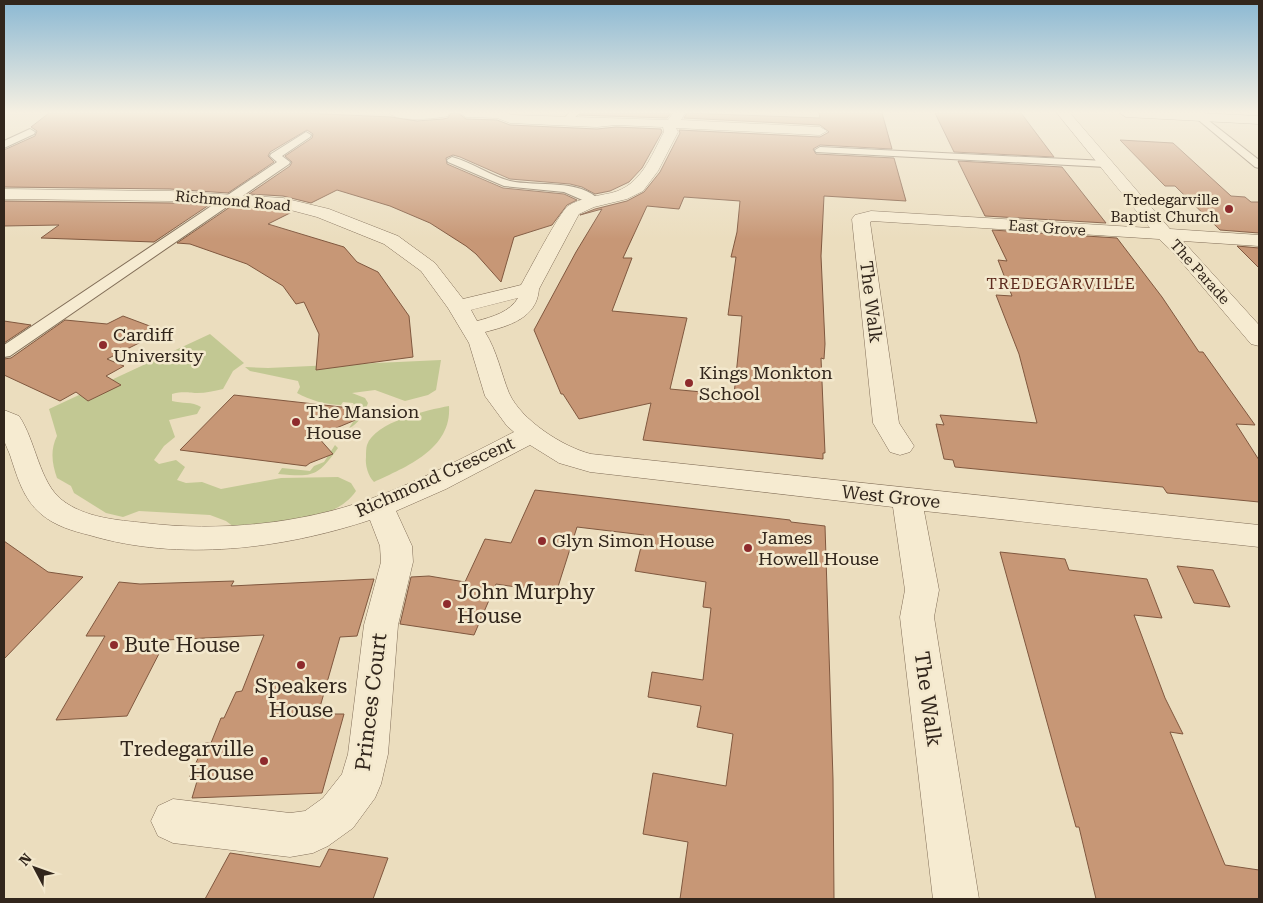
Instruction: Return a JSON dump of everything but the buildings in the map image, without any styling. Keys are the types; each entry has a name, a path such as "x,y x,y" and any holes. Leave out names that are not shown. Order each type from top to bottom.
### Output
{"street":[{"path":"472,329 504,319 515,313 525,304 530,296 529,289 572,211 594,201 620,196 641,185 658,155"},
{"name":"The Parade","path":"1099,155 1166,236 1180,248 1259,339"},
{"name":"Richmond Road","path":"4,194 228,199 283,204 304,208 354,224 391,240 428,267 458,307 480,343 498,396 516,420 531,434"},
{"name":"East Grove","path":"865,216 1166,236 1259,240"},
{"name":"The Walk","path":"865,216 861,218 886,423 900,446"},
{"path":"458,307 529,289"},
{"name":"Richmond Crescent","path":"7,420 37,489 46,502 60,512 105,529 173,536 213,537 260,534 334,521 379,507 531,434"},
{"name":"West Grove","path":"531,434 555,450 590,463 1259,536"},
{"name":"The Walk","path":"907,499 922,590 917,617 956,899"},
{"name":"Princes Court","path":"173,821 290,835 313,831 338,813 360,784 368,754 381,625 397,562 396,546 379,507"}],"lane":[{"path":"4,352 285,162 277,155"},
{"path":"925,155 1106,164"},
{"path":"1248,155 1259,164"},
{"path":"452,160 508,184 565,189 594,201"}],"green space":[{"path":"210,334 244,363 233,371 223,389 204,393 183,392 172,394 172,401 194,404 201,407 197,414 169,420 175,437 164,446 154,460 159,464 176,460 185,467 177,480 186,483 202,482 221,489 281,478 338,477 351,483 356,491 346,502 333,510 300,520 234,527 226,521 210,515 139,511 123,517 106,513 74,493 71,486 57,478 52,457 57,436 49,409"},
{"path":"441,360 436,390 428,395 405,401 375,390 352,393 365,398 368,403 358,421 349,428 359,413 353,403 343,402 341,405 336,405 313,400 297,393 300,387 298,381 250,371 245,367 268,368"},
{"path":"449,406 448,421 443,434 435,445 413,463 374,482 372,480 366,460 367,446 372,437 380,430 403,418"},
{"path":"335,445 338,448 331,458 314,473 307,475 278,474 282,468 310,471 314,466 324,462"}],"place":[{"name":"Tredegarville Baptist Church","path":"1229,209"},
{"name":"Cardiff University","path":"103,345"},
{"name":"Kings Monkton School","path":"689,383"},
{"name":"The Mansion House","path":"296,422"},
{"name":"Glyn Simon House","path":"542,541"},
{"name":"James Howell House","path":"748,548"},
{"name":"John Murphy House","path":"447,604"},
{"name":"Bute House","path":"114,645"},
{"name":"Speakers House","path":"301,665"},
{"name":"Tredegarville House","path":"264,761"}],"district":[{"name":"TREDEGARVILLE","path":"1061,283"}]}
